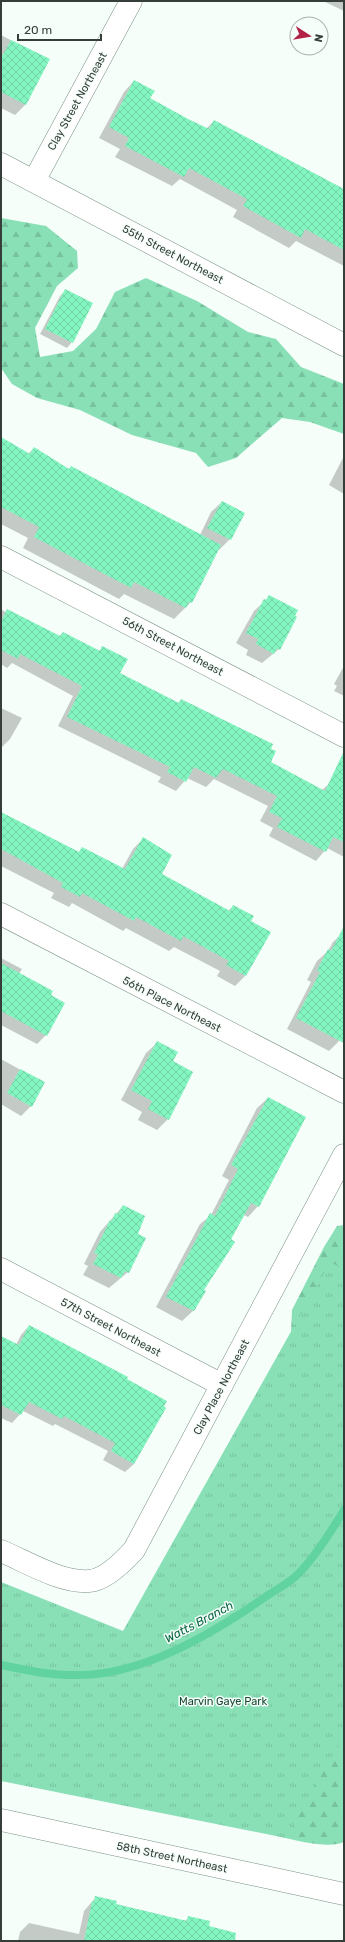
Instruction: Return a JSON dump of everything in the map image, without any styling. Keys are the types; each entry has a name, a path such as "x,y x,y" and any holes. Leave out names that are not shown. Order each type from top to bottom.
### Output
{"street":[{"name":"Clay Street Northeast","path":"34,181 131,1"},
{"name":"55th Street Northeast","path":"1,164 344,344"},
{"name":"56th Street Northeast","path":"1,557 344,736"},
{"name":"56th Place Northeast","path":"1,914 344,1092"},
{"name":"Clay Place Northeast","path":"1,1551 68,1580 90,1581 107,1574 124,1562 134,1550 344,1155"},
{"name":"57th Street Northeast","path":"1,1269 222,1385"},
{"name":"58th Street Northeast","path":"1,1820 344,1894"}],"green space":[{"path":"1,218 46,226 77,251 78,268 57,286 35,328 40,357 73,351 96,329 115,292 146,278 197,301 248,332 276,339 301,367 344,384 344,434 310,422 282,418 236,458 208,467 196,453 132,435 80,410 37,398 12,384 1,368"},
{"path":"344,1225 344,1405 290,1355 292,1310 324,1247 337,1226"},
{"name":"Marvin Gaye Park","path":"330,1262 344,1269 344,1734 286,1838 1,1781 1,1582 123,1631"},
{"path":"344,1658 344,1842 325,1845 313,1844 257,1831"}],"building":[{"path":"11,40 50,59 26,105 1,92 1,58"},
{"path":"134,80 155,91 150,98 188,119 209,129 214,120 344,189 344,250 305,229 301,238 243,206 247,199 189,168 184,177 125,146 129,138 109,127"},
{"path":"65,289 93,303 73,343 45,329"},
{"path":"1,437 30,454 34,447 69,469 71,466 221,545 192,603 189,602 186,608 134,582 131,588 34,537 39,527 1,507"},
{"path":"222,501 245,513 231,540 207,528"},
{"path":"269,595 298,610 295,616 297,617 280,650 277,648 274,654 256,644 258,639 246,633 264,599 266,600"},
{"path":"7,609 60,636 63,632 100,651 102,646 128,659 120,673 179,703 181,699 273,744 271,749 276,751 271,762 325,791 344,751 344,842 333,837 326,852 277,827 282,818 269,812 277,796 223,769 216,778 194,767 186,782 167,772 170,767 67,717 82,686 20,654 18,659 1,650 1,622"},
{"path":"1,812 79,852 82,847 125,869 143,837 172,855 162,874 230,911 233,905 254,916 251,921 271,932 246,976 226,965 229,961 183,936 181,941 136,917 134,921 82,893 80,897 61,887 63,883 1,849"},
{"path":"344,926 344,1043 296,1018 320,972 317,970 328,949 331,951"},
{"path":"1,963 53,991 51,995 65,1003 47,1036 1,1011"},
{"path":"157,1041 178,1052 173,1061 193,1072 169,1120 148,1109 152,1101 131,1090"},
{"path":"20,1069 45,1082 32,1107 7,1093"},
{"path":"268,1097 306,1117 259,1207 251,1203 231,1239 235,1242 204,1290 206,1291 194,1311 166,1297 210,1213 215,1216 238,1169 231,1165"},
{"path":"123,1205 145,1216 138,1234 146,1238 129,1273 125,1271 121,1278 93,1264 98,1255 94,1253 110,1220 112,1221 115,1213 118,1214"},
{"path":"29,1325 128,1377 127,1379 167,1401 164,1406 166,1408 134,1464 111,1451 115,1443 64,1416 62,1419 29,1402 21,1415 1,1405 1,1336 19,1345"},
{"path":"95,1896 117,1901 116,1904 187,1921 188,1916 210,1921 209,1926 236,1933 235,1941 84,1941 92,1901 94,1902"}],"waterway":[{"name":"Watts Branch","path":"1,1665 59,1675 79,1675 103,1673 127,1668 174,1651 220,1626 296,1576 315,1553 344,1510"}]}
